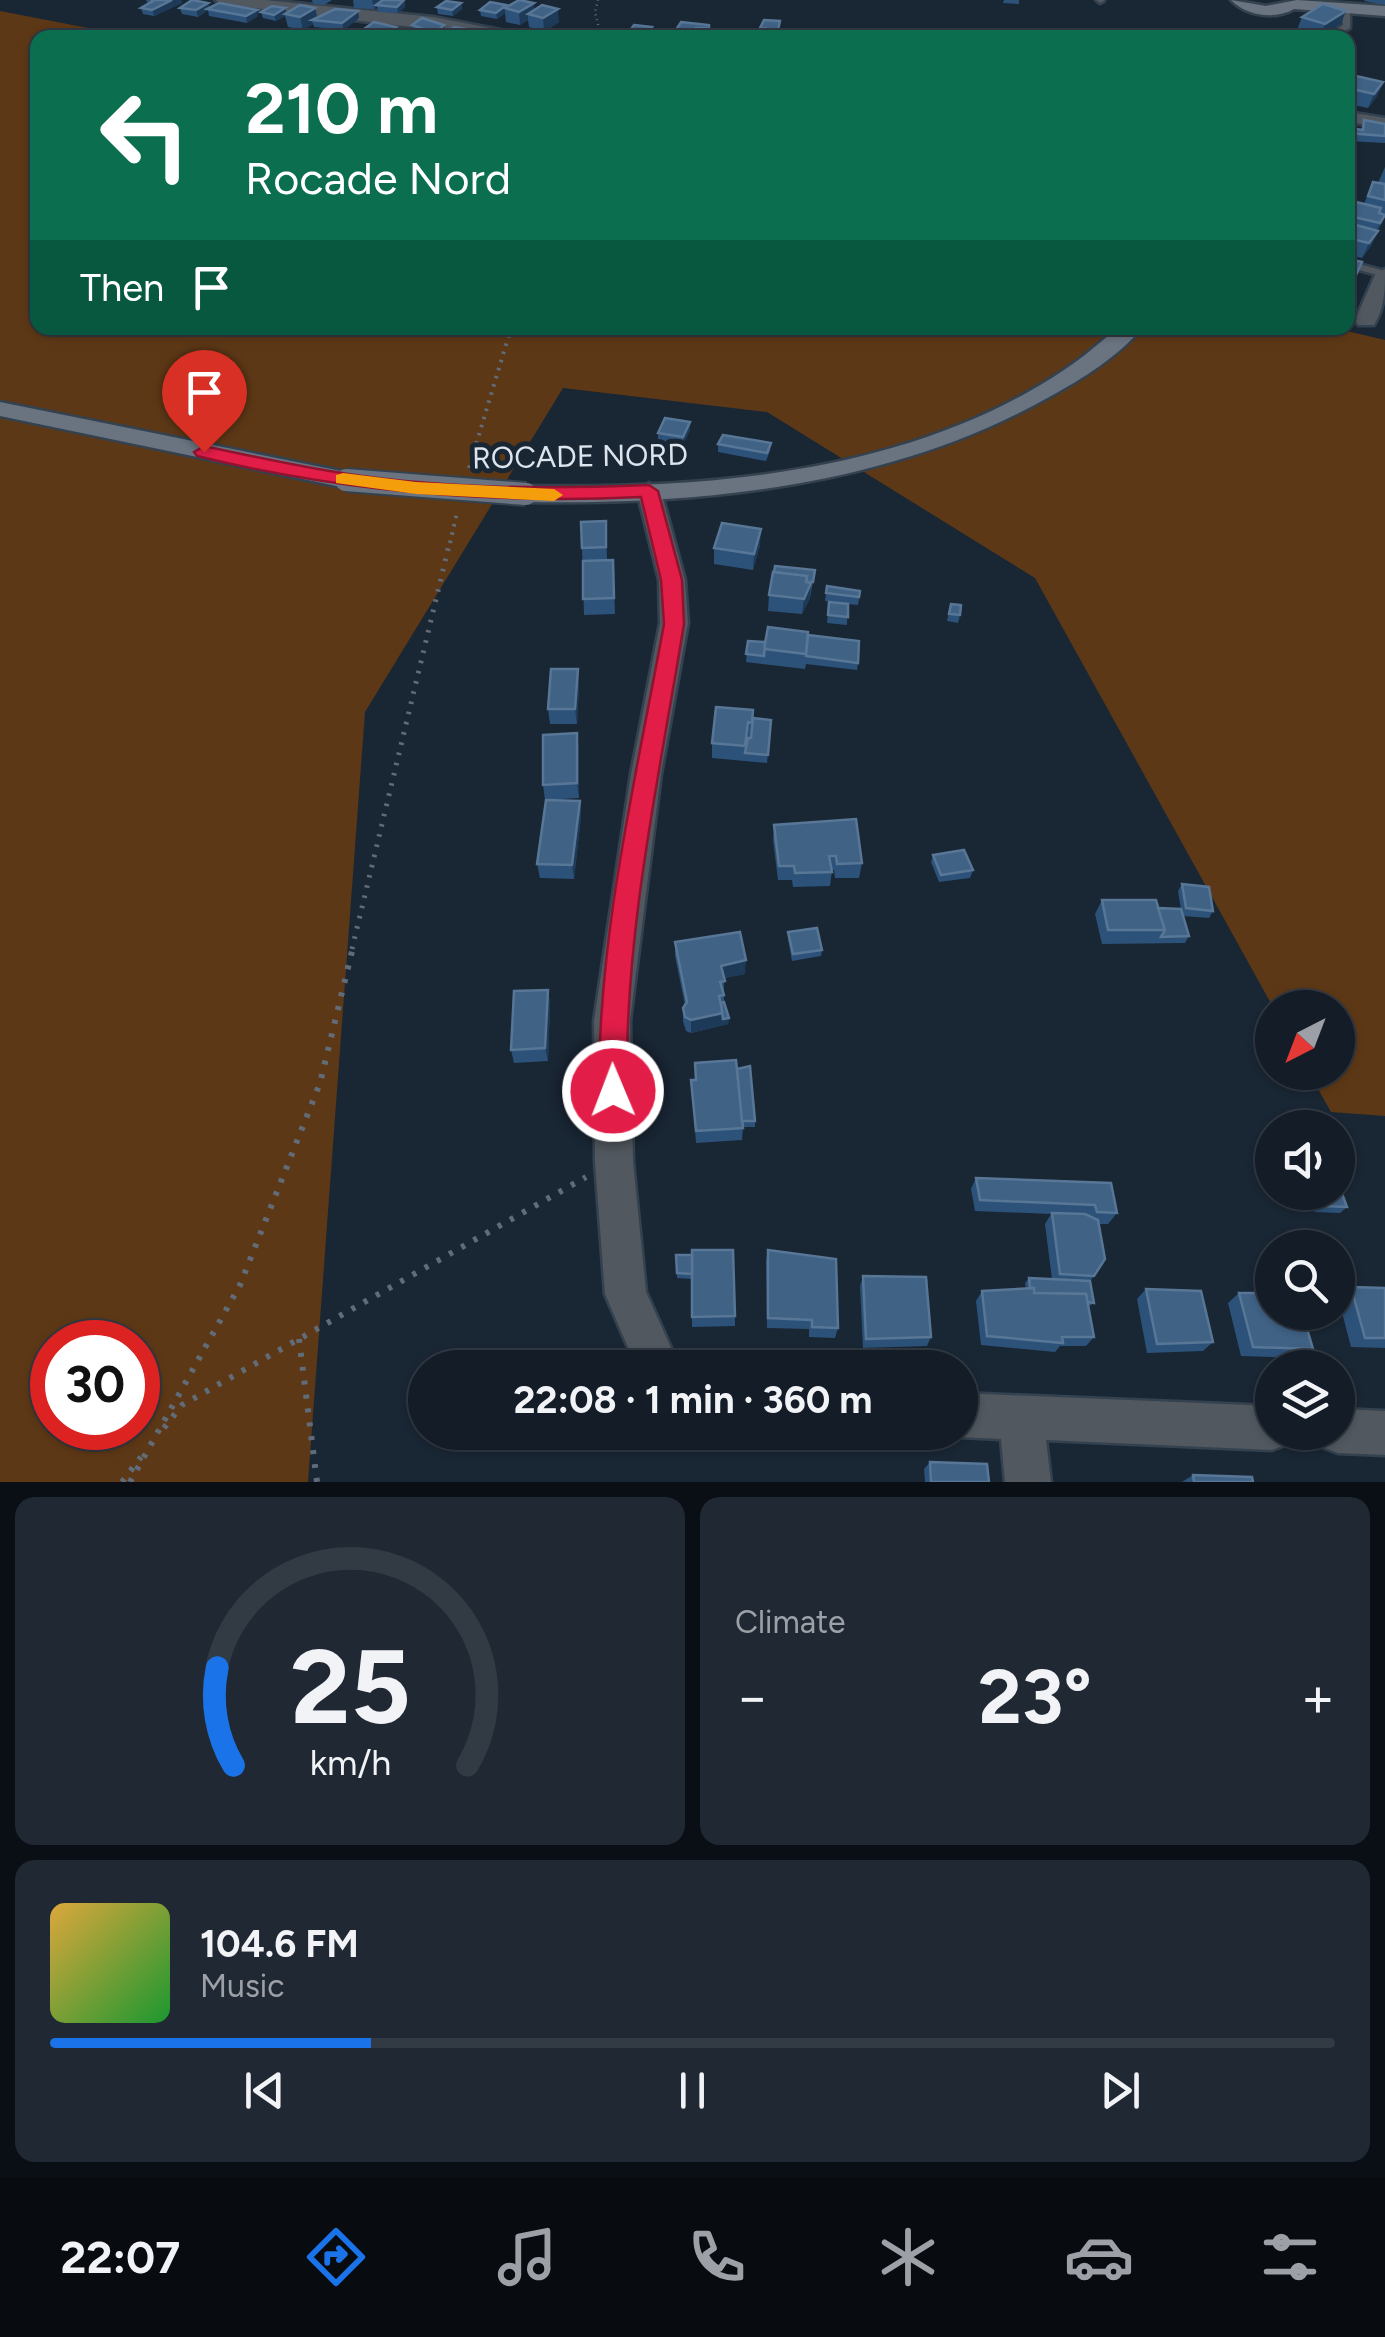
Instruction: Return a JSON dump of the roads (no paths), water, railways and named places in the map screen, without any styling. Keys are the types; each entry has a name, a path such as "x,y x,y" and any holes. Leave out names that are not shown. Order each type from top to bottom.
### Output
{"main road":[{"path":"1215,0 1240,2 1266,11 1280,10 1288,2 1385,11"},
{"path":"1260,27 1266,11"},
{"name":"ROCADE NORD","path":"0,409 346,480 526,494 649,491 768,480 864,463 934,442 1054,386 1086,366 1123,335"}],"street":[{"path":"222,0 484,30"},
{"path":"1355,118 1385,122"},
{"path":"1366,320 1385,274"},
{"path":"649,491 672,580 674,624 646,774 612,1020 614,1162 626,1294 651,1350"},
{"path":"978,1415 1255,1427"},
{"path":"1021,1416 1028,1482"},
{"path":"1355,1432 1385,1433"}],"lane":[{"path":"1339,30 1346,26 1346,7"},
{"path":"1355,266 1385,274"}]}
